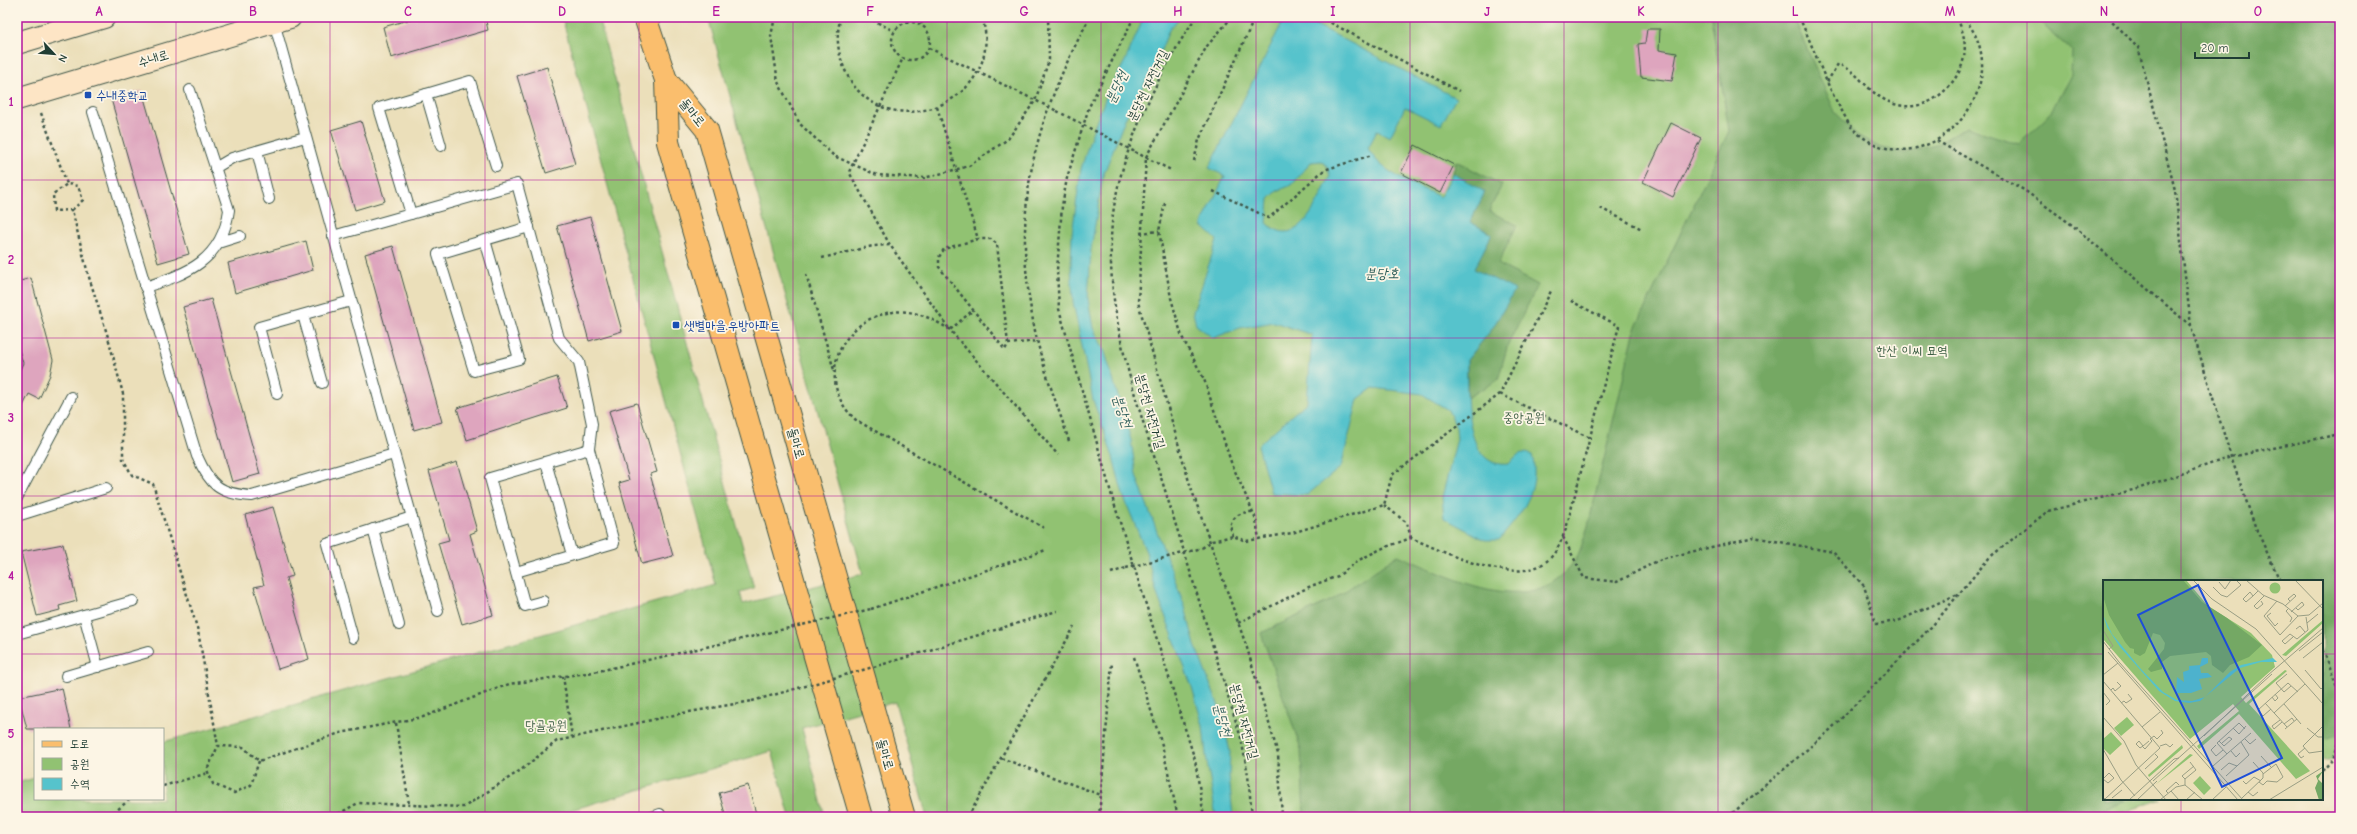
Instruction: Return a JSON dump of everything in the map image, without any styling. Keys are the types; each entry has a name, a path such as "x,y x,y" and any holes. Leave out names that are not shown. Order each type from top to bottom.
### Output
{"main road":[{"path":"17,42 104,17"},
{"name":"돌마로","path":"645,17 666,80 668,142 861,817"},
{"name":"수내로","path":"17,99 282,19"},
{"name":"돌마로","path":"666,80 707,130 904,817"}],"lane":[{"path":"282,19 305,137 438,611"},
{"path":"411,214 379,108 470,81 496,166"},
{"path":"146,287 192,271 201,263 218,243 223,232 229,210 190,90"},
{"path":"426,94 441,146"},
{"path":"93,112 197,456 207,477 217,488 235,495 252,496 394,454"},
{"path":"215,168 232,158 305,137"},
{"path":"257,151 269,199"},
{"path":"333,236 518,184 559,338 579,362 592,424 590,449 614,543 516,572"},
{"path":"485,240 519,359 474,371 438,254 485,240 529,227"},
{"path":"218,243 240,236"},
{"path":"277,394 259,327 351,301"},
{"path":"303,315 322,383"},
{"path":"17,498 71,398"},
{"path":"543,601 525,606 490,478 590,449"},
{"path":"546,462 572,555"},
{"path":"17,516 106,488"},
{"path":"354,638 327,544 412,517"},
{"path":"373,530 399,625"},
{"path":"17,634 133,601"},
{"path":"84,615 98,667"},
{"path":"66,676 148,652"},
{"path":"652,817 660,814 661,817"}],"path":[{"path":"775,17 771,36 778,82 800,124 834,156 877,175 924,178 969,166 1008,139 1035,101 1049,60 1048,17"},
{"path":"841,17 838,28 838,52 846,74 861,93 881,106 902,112 925,111 946,104 964,91 977,72 985,50 985,27 982,17"},
{"path":"867,17 894,31"},
{"path":"921,24 924,17"},
{"path":"1069,441 1037,341 1029,292 1025,209 1030,171 1048,107 1075,45 1090,17"},
{"path":"1134,17 1089,106 1067,178 1062,206 1057,270 1059,309 1113,500 1195,760 1204,817"},
{"name":"분당천 자전거길","path":"1196,17 1167,65 1142,116 1122,175 1112,224 1112,295 1134,389 1241,738 1248,775 1252,817"},
{"path":"1232,17 1207,46 1146,157 1140,233 1138,302 1188,477 1238,623 1278,754 1282,817"},
{"path":"1194,161 1199,140 1255,17"},
{"path":"1320,17 1459,91"},
{"path":"1799,17 1827,82 1852,128 1866,139 1884,148 1902,150 1936,141 1966,116 1973,104 1981,74 1980,45 1971,26 1963,17"},
{"path":"1827,82 1838,64 1847,67 1883,99 1897,105 1912,108 1928,103 1951,85 1965,54 1964,37 1956,17"},
{"path":"2108,17 2138,46 2175,190 2191,326 2231,457 2255,526 2280,580"},
{"path":"909,22 921,24 929,34 929,48 915,59 903,58 898,54 892,44 894,31 898,27 909,22"},
{"path":"929,48 1057,111 1171,170"},
{"path":"903,58 849,172 890,245 950,330 1058,455"},
{"path":"937,107 958,169 978,238"},
{"path":"41,112 67,184"},
{"path":"1936,141 2024,190 2072,225 2191,326"},
{"path":"1213,191 1269,218 1324,170 1372,155"},
{"path":"67,184 78,186 83,200 72,210 54,211 53,194 67,184"},
{"path":"1165,203 1159,231 1171,298 1182,337 1204,379 1231,462 1257,524 1259,540"},
{"path":"1600,208 1642,229"},
{"path":"72,210 88,274 108,337 123,394 123,459 132,475 153,484 198,631 218,746 207,770 208,773 213,784 234,793 251,785 259,761"},
{"path":"1140,233 1159,231"},
{"path":"978,238 991,239 997,244 1008,344 1005,350 939,267 938,257 944,248 978,238"},
{"path":"822,258 873,246 890,245"},
{"path":"806,274 835,373 838,398 846,411 856,420 1044,528"},
{"path":"1384,505 1392,475 1429,445 1453,430 1500,394 1551,291"},
{"path":"1238,623 1311,586 1338,576 1359,560 1384,548 1411,538 1458,558 1502,571 1525,569 1540,565 1551,557 1563,537 1619,326 1569,300"},
{"path":"950,330 973,310"},
{"path":"835,373 838,351 848,335 862,324 878,316 893,312 908,312 937,321 950,330"},
{"path":"1008,344 1037,341"},
{"path":"1500,394 1590,438"},
{"path":"1728,817 1830,730 1933,625 1990,557 2048,511 2137,489 2231,457 2340,434"},
{"path":"1111,573 1202,548 1210,543 1233,536 1246,541 1259,540 1292,533 1384,505"},
{"path":"1384,505 1407,523 1411,538"},
{"path":"1233,536 1230,526 1235,517 1240,513 1252,512"},
{"path":"1563,537 1584,578 1617,582 1661,559 1754,537 1833,552 1864,586 1876,624 1898,621 1960,593"},
{"path":"259,761 340,733 423,718 509,684 594,672 871,608 1046,550"},
{"path":"333,817 358,803 409,804 464,808 521,770 557,741 683,713 752,701 884,664 1057,611"},
{"path":"968,817 1074,627"},
{"path":"2323,652 2340,696"},
{"path":"1134,657 1162,745 1178,817"},
{"path":"1099,817 1112,662"},
{"path":"563,676 572,737"},
{"path":"396,723 409,804"},
{"path":"2323,770 2333,759 2340,740"},
{"path":"218,746 244,747 259,761"},
{"path":"1001,758 1101,795"},
{"path":"164,786 208,773"},
{"path":"109,817 129,800"}],"green space":[{"name":"중앙공원","path":"562,17 598,17 754,588 740,592 743,604 863,574 708,17 2340,17 2340,757 2323,761 2323,580 2103,580 2103,800 2159,800 2110,817 927,817 895,702 802,728 825,817 790,817 772,751 547,817 17,817 17,783 34,778 34,800 164,800 164,742 716,585"},
{"name":"한산 이씨 묘역","path":"1711,17 1793,17 1835,112 1857,135 1879,147 1904,153 1936,145 1966,127 2019,144 2049,115 2071,75 2072,51 2034,17 2340,17 2340,734 2323,740 2323,580 2103,580 2103,800 2124,800 2091,817 1304,817 1301,749 1261,633 1332,600 1398,555 1468,584 1493,590 1518,592 1540,588 1561,576 1578,555 1588,526 1635,329 1729,131"},
{"path":"1456,161 1502,185 1489,211 1517,225 1498,264 1538,285 1508,344 1498,380 1467,398 1467,360 1492,329 1474,269 1492,234 1470,222 1485,192 1453,174"}],"water":[{"name":"분당천","path":"1144,17 1180,17 1169,30 1155,65 1125,119 1103,176 1091,249 1088,299 1093,328 1105,352 1131,440 1136,475 1185,607 1195,645 1222,715 1230,752 1229,775 1233,817 1216,817 1203,726 1192,687 1157,594 1146,552 1123,495 1113,457 1093,400 1073,302 1071,267 1072,234 1081,169 1093,130 1108,92 1125,61"},
{"name":"분당호","path":"1285,17 1301,17 1456,98 1441,125 1405,107 1390,137 1377,131 1368,148 1381,165 1390,172 1440,197 1453,173 1485,192 1470,222 1492,234 1474,269 1515,290 1492,329 1467,360 1467,390 1470,426 1475,442 1483,454 1494,462 1509,464 1519,454 1524,453 1532,455 1534,468 1534,480 1527,501 1515,521 1499,540 1485,540 1444,518 1442,497 1457,439 1456,427 1448,410 1422,394 1373,388 1358,399 1341,467 1307,495 1271,493 1258,445 1307,402 1312,335 1274,322 1240,328 1213,338 1196,325 1193,312 1217,240 1202,226 1225,176 1209,168","holes":["1321,161 1327,166 1330,176 1320,198 1306,220 1298,228 1288,232 1278,231 1267,223 1269,199 1277,191 1292,185 1311,162"]}],"building":[{"path":"419,17 485,17 488,30 391,58 383,27"},
{"path":"1647,29 1660,29 1659,50 1677,53 1672,81 1641,77 1638,44 1645,43"},
{"path":"547,67 575,164 546,173 517,76"},
{"path":"142,91 189,254 158,263 111,99"},
{"path":"361,121 385,201 355,210 331,130"},
{"path":"1671,123 1701,138 1673,197 1643,182"},
{"path":"1415,145 1454,165 1440,193 1401,173"},
{"path":"590,217 622,331 589,341 557,226"},
{"path":"306,241 313,270 235,293 228,263"},
{"path":"393,246 442,422 414,430 365,254"},
{"path":"31,278 53,360 50,375 39,399 29,394 17,418 17,376 23,363 17,343 17,282"},
{"path":"211,299 260,474 232,482 183,307"},
{"path":"557,377 567,408 467,440 457,408"},
{"path":"637,403 657,472 650,474 673,556 642,564 619,483 629,480 609,411"},
{"path":"457,462 477,531 470,534 493,615 462,624 438,543 449,540 429,471"},
{"path":"273,507 293,576 286,578 309,659 278,669 254,587 264,585 245,515"},
{"path":"63,544 77,601 59,606 60,610 37,616 21,552"},
{"path":"62,688 71,728 27,729 19,697"},
{"path":"748,785 757,817 726,817 719,793"}],"place":[{"name":"수내중학교","path":"88,95"},
{"name":"샛별마을.우방아파트","path":"676,325"}],"park label":[{"name":"당골공원","path":"546,725"}]}
